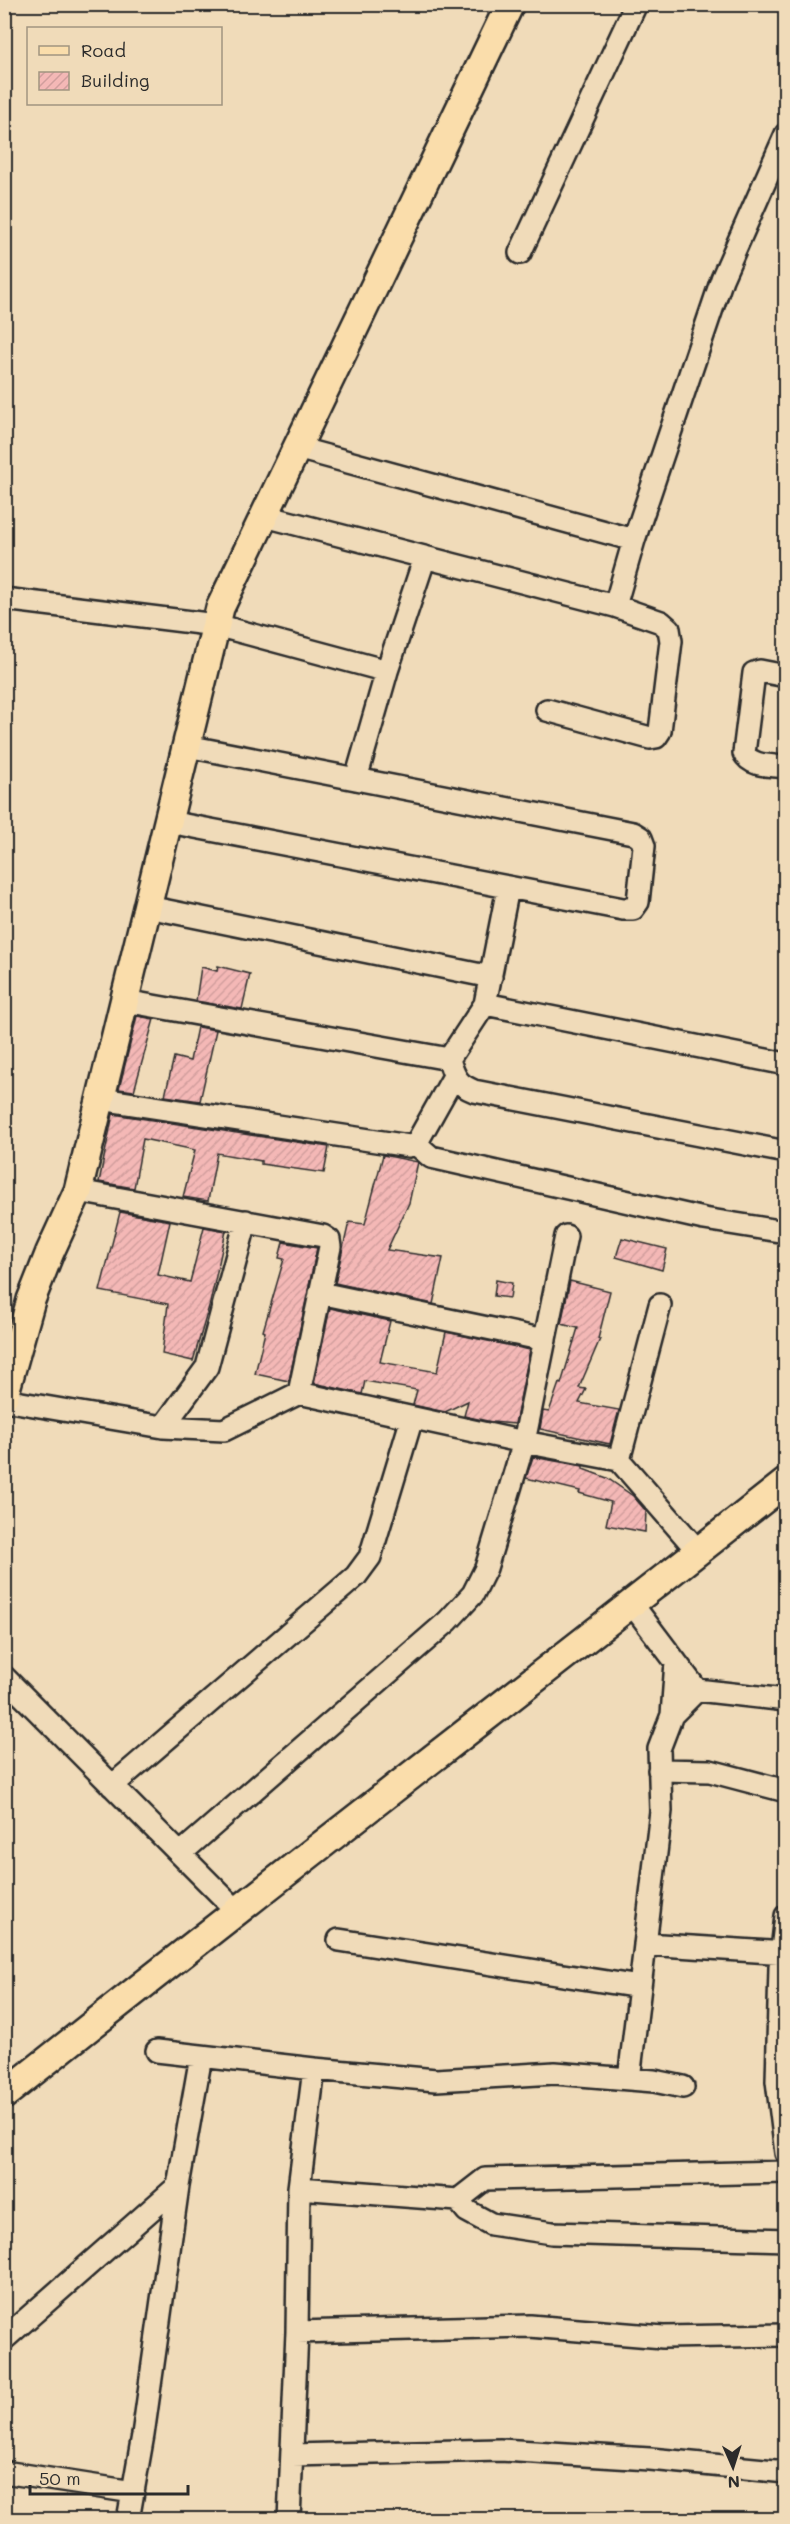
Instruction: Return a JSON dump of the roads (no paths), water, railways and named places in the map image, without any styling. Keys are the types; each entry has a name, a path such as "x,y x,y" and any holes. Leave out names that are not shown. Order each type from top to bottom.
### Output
{"main road":[{"path":"4,1398 13,1334 31,1300 78,1191 220,608 510,4"},
{"path":"4,2095 236,1910 786,1482"}],"street":[{"path":"520,253 636,4"},
{"path":"615,606 634,540 722,279 786,134"},
{"path":"297,448 634,540"},
{"path":"265,516 615,606 661,622 669,629 671,641 660,731 656,737 650,738 547,710"},
{"path":"356,778 387,671 425,557"},
{"path":"4,599 216,625 387,671"},
{"path":"786,676 760,671 754,673 744,753 753,763 786,767"},
{"path":"169,822 508,888 633,909 638,902 644,846 641,838 633,832 187,746"},
{"path":"101,1099 409,1146 416,1144 485,1004 508,888"},
{"path":"148,907 491,977"},
{"path":"125,1001 452,1067"},
{"path":"485,1004 786,1064"},
{"path":"452,1067 461,1086 474,1091 786,1152"},
{"path":"416,1144 431,1157 704,1219 786,1232"},
{"path":"78,1191 323,1236 329,1240 299,1393"},
{"path":"163,1426 207,1367 246,1221"},
{"path":"180,1854 448,1621 473,1594 486,1568 524,1442 566,1236"},
{"path":"320,1293 545,1340"},
{"path":"620,1460 660,1305"},
{"path":"4,1398 163,1426 224,1430 299,1393 524,1442 620,1460 698,1551"},
{"path":"112,1786 356,1576 370,1557 412,1418"},
{"path":"632,1604 698,1690 786,1700"},
{"path":"629,2079 661,1811 658,1749 672,1715 676,1662"},
{"path":"4,1677 236,1910"},
{"path":"672,1715 698,1690"},
{"path":"659,1770 710,1771 786,1791"},
{"path":"786,1916 777,2081 786,2153"},
{"path":"339,1940 639,1987"},
{"path":"645,1944 783,1952"},
{"path":"157,2050 314,2069 436,2080 555,2073 629,2079 683,2087"},
{"path":"128,2520 178,2186 201,2056"},
{"path":"289,2520 297,2332 299,2188 314,2069"},
{"path":"299,2188 458,2200 485,2179 786,2172"},
{"path":"4,2338 178,2186"},
{"path":"458,2200 467,2211 491,2224 552,2233 786,2240"},
{"path":"297,2332 530,2326 663,2337 786,2335"},
{"path":"292,2455 500,2450 650,2459 786,2472"},
{"path":"4,2472 133,2492"}]}
